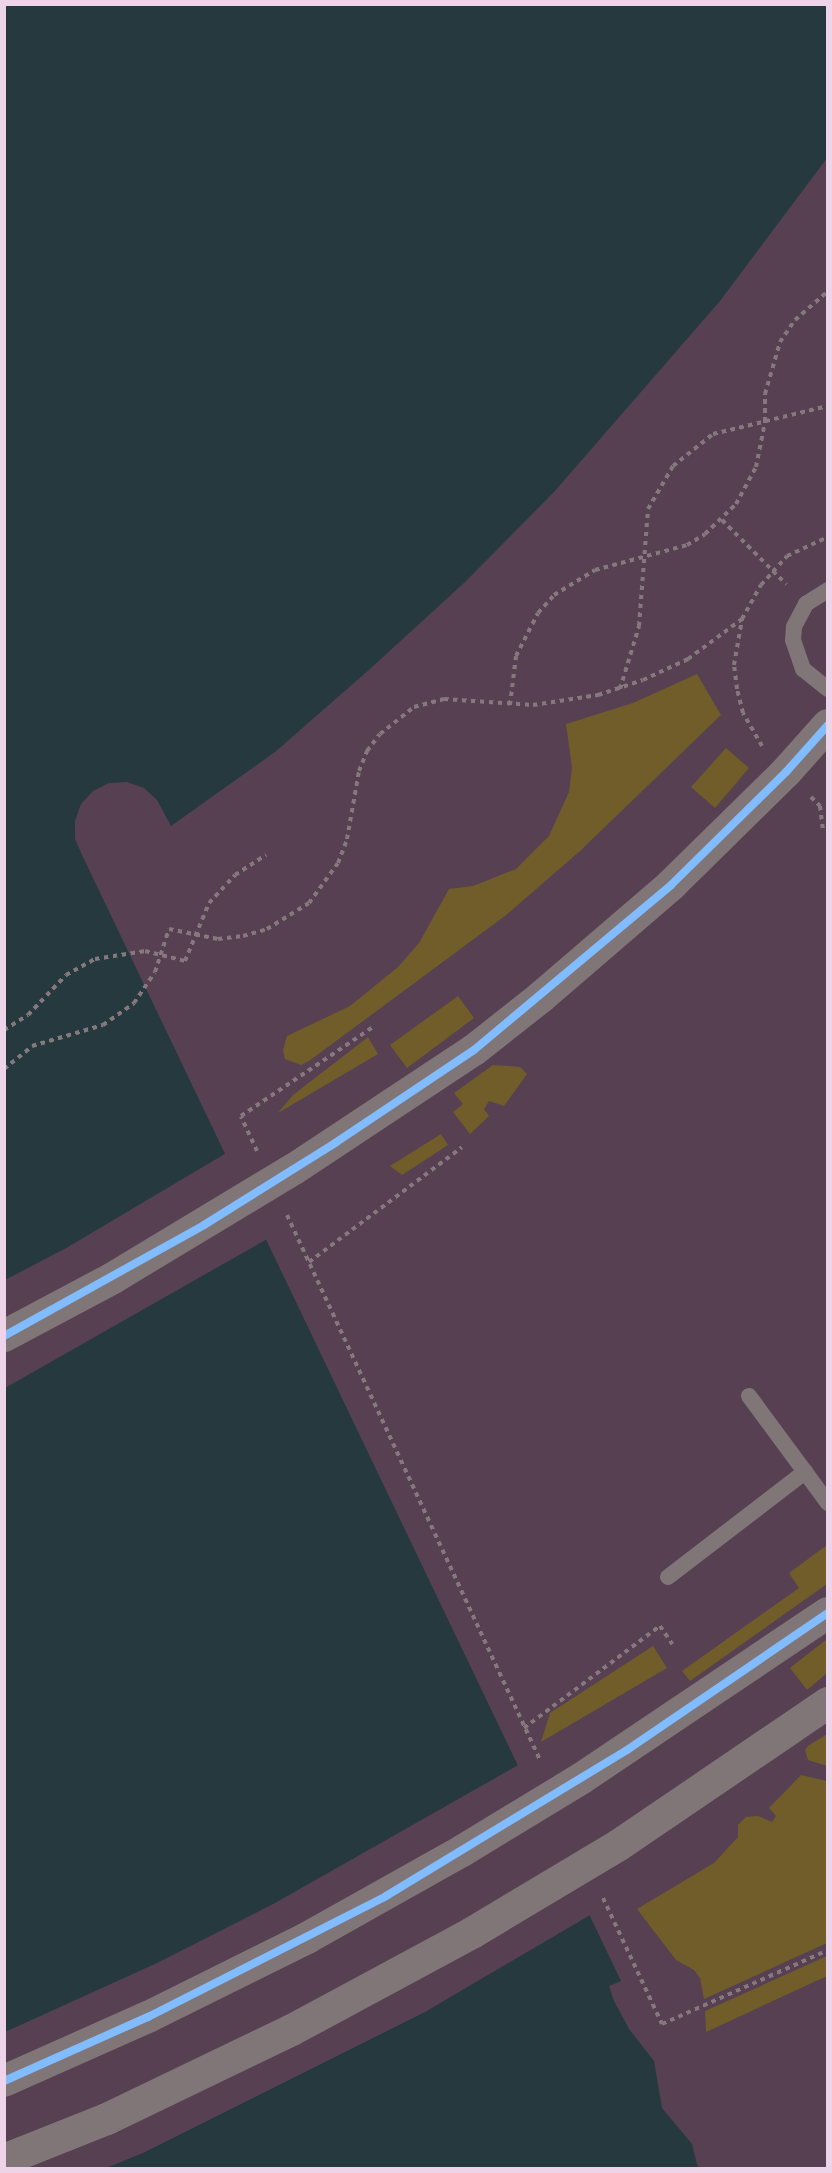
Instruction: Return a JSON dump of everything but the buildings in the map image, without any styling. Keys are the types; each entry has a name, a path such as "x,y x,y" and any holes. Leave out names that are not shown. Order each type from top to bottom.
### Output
{"street":[{"path":"4,1336 113,1278 294,1169 474,1050 582,963 701,856 828,725"},
{"path":"4,2081 148,2018 307,1938 434,1868 582,1778 828,1613"},
{"path":"4,2160 107,2119 292,2030 472,1933 619,1845 825,1707"}],"lane":[{"path":"828,590 806,604 794,627 793,640 803,669 828,689"},
{"path":"749,1396 828,1503"},
{"path":"668,1577 805,1472"}],"path":[{"path":"510,705 516,656 534,620 554,595 595,570 687,545 722,520 748,486 756,467 765,422 766,385 780,342 795,320 828,291"},
{"path":"620,689 639,626 642,559 648,509 673,465 713,434 828,406"},
{"path":"722,520 762,561"},
{"path":"4,1068 32,1046 86,1032 119,1015 146,988 169,929 193,936 218,939 259,931 289,918 309,903 338,863 352,815 358,771 368,751 396,719 414,707 444,699 510,705 555,703 620,689 687,659 742,619 772,571 787,556 827,536"},
{"path":"742,619 734,665 737,689 743,713 767,754"},
{"path":"807,792 820,806 823,831"},
{"path":"4,1030 28,1015 66,975 88,962 128,951 161,953 185,962 193,936 221,888 266,855"},
{"path":"260,1158 241,1116 374,1027"},
{"path":"309,1262 462,1147"},
{"path":"284,1210 544,1770"},
{"path":"524,1728 660,1626 672,1644"},
{"path":"598,1886 662,2024 828,1950"}],"shaded area":[{"path":"697,674 721,715 580,851 505,916 309,1061 301,1065 285,1059 283,1050 287,1036 350,1006 398,967 419,943 449,889 473,886 516,869 549,836 569,792 572,768 566,724 633,703"},
{"path":"726,748 749,768 715,808 691,787"},
{"path":"458,996 474,1018 407,1068 390,1045"},
{"path":"368,1037 378,1054 278,1113 293,1095"},
{"path":"493,1065 520,1067 527,1074 504,1106 489,1101 484,1109 489,1116 470,1134 453,1112 463,1104 454,1093"},
{"path":"441,1134 448,1145 402,1175 390,1166"},
{"path":"827,1545 827,1584 690,1681 682,1671 799,1588 789,1573"},
{"path":"827,1639 827,1673 807,1690 790,1668"},
{"path":"653,1646 667,1668 541,1742 550,1713"},
{"path":"827,1734 827,1766 808,1760 805,1750"},
{"path":"801,1775 827,1781 827,1943 704,1999 700,1978 694,1970 676,1960 637,1909 714,1863 738,1837 738,1825 746,1817 758,1816 772,1822 776,1816 769,1808"},
{"path":"827,1956 827,1976 706,2032 705,2011"}],"water":[{"path":"4,5 827,5 827,158 720,301 554,492 465,582 275,752 171,826 157,800 144,788 127,782 109,783 93,791 81,804 75,821 75,839 82,855 621,1981 609,1986 614,2001 629,2029 654,2061 662,2108 692,2144 698,2168 51,2168 5,2069"}],"pier":[{"path":"228,1152 269,1238 5,1388 5,1280 68,1247"},
{"path":"520,1764 592,1914 425,2012 143,2153 106,2168 48,2168 4,2076 5,2032 157,1963 275,1903"}],"cycle path":[{"path":"4,1336 204,1225 335,1143 474,1050 671,885 786,772 828,725"},
{"path":"4,2081 148,2017 386,1896 627,1750 828,1613"}]}
